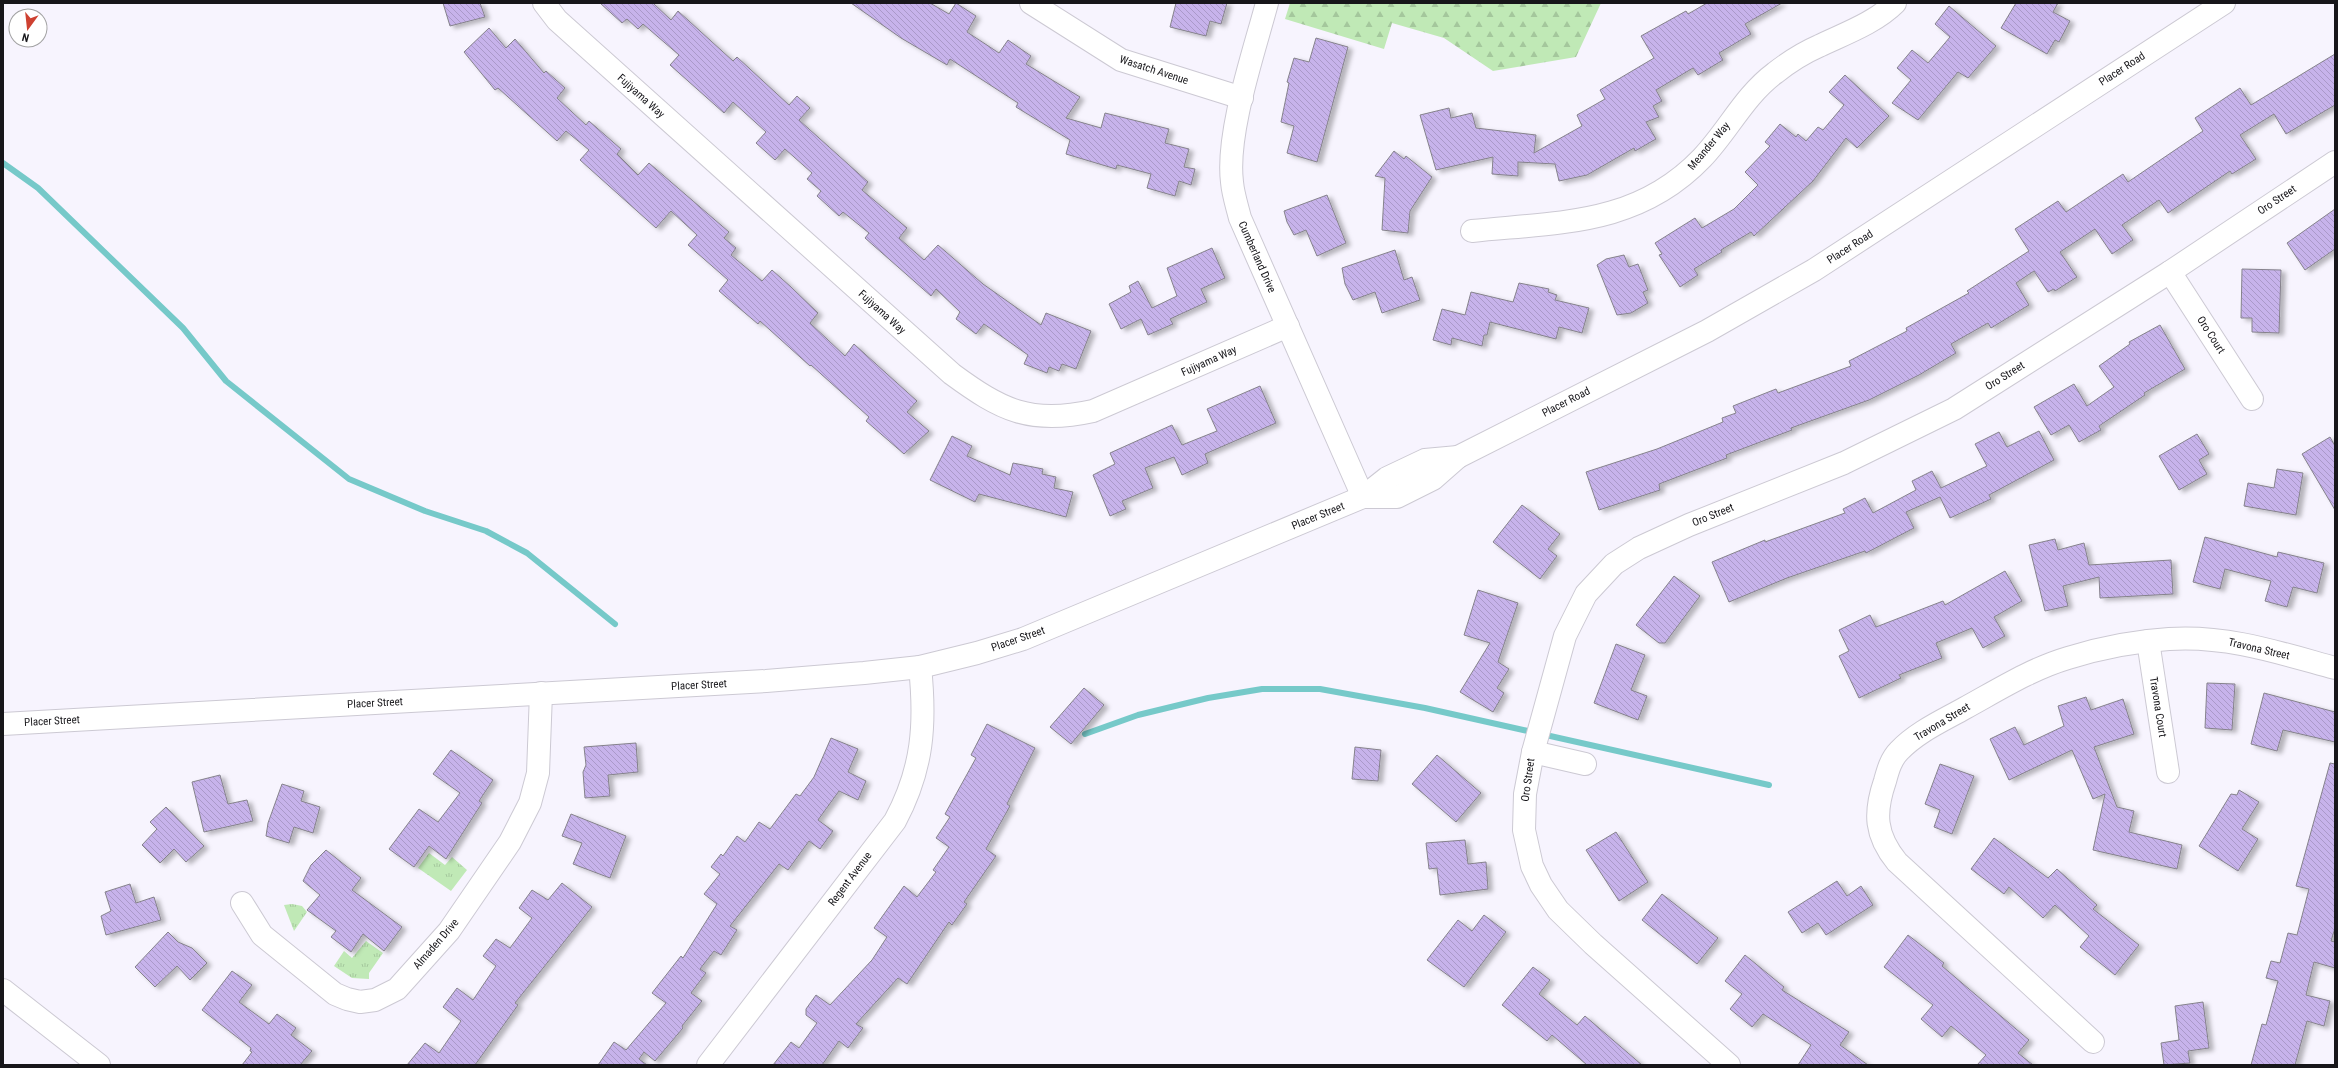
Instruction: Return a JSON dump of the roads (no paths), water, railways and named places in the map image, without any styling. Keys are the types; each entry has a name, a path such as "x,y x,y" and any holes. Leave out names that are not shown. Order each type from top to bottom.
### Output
{"street":[{"name":"Fujiyama Way","path":"544,3 557,20 952,374 999,406 1026,414 1041,416 1076,414 1093,411 1288,326"},
{"name":"Wasatch Avenue","path":"1031,3 1121,60 1242,98"},
{"name":"Cumberland Drive","path":"1267,3 1242,98 1232,161 1235,200 1240,218 1363,497"},
{"name":"Meander Way","path":"1472,231 1579,221 1617,211 1660,193 1689,171 1704,156 1744,104 1773,74 1797,57 1864,24 1895,3"},
{"name":"Placer Road","path":"1363,497 1397,497 1433,479 1458,457 1763,301 1821,266 2224,3"},
{"name":"Oro Street","path":"1729,1065 1593,944 1558,910 1541,886 1532,866 1524,830 1525,794 1533,752 1569,626 1586,594 1614,564 1657,538 1844,464 1931,422 2170,272 2335,162"},
{"name":"Oro Court","path":"2170,272 2252,399"},
{"name":"Placer Street","path":"3,724 766,681 920,666 977,653 1023,639 1363,497"},
{"name":"Travona Street","path":"2093,1042 1897,862 1882,841 1878,815 1879,801 1892,761 1898,752 1921,733 2014,681 2068,657 2148,641 2192,638 2239,643 2335,668"},
{"name":"Travona Court","path":"2148,641 2168,772"},
{"name":"Regent Avenue","path":"708,1065 895,821 905,802 916,772 922,739 924,704 920,666"},
{"name":"Almaden Drive","path":"242,903 262,935 335,994 360,1002 374,1000 397,989 449,931 510,842 530,803 538,773 541,693"},
{"path":"1533,752 1585,764"},
{"path":"3,990 99,1065"}],"waterway":[{"path":"3,163 38,188 183,328 226,381 349,479 425,511 486,531 527,553 615,624"},
{"path":"1085,734 1138,715 1208,698 1262,689 1320,689 1425,708 1769,785"}]}
